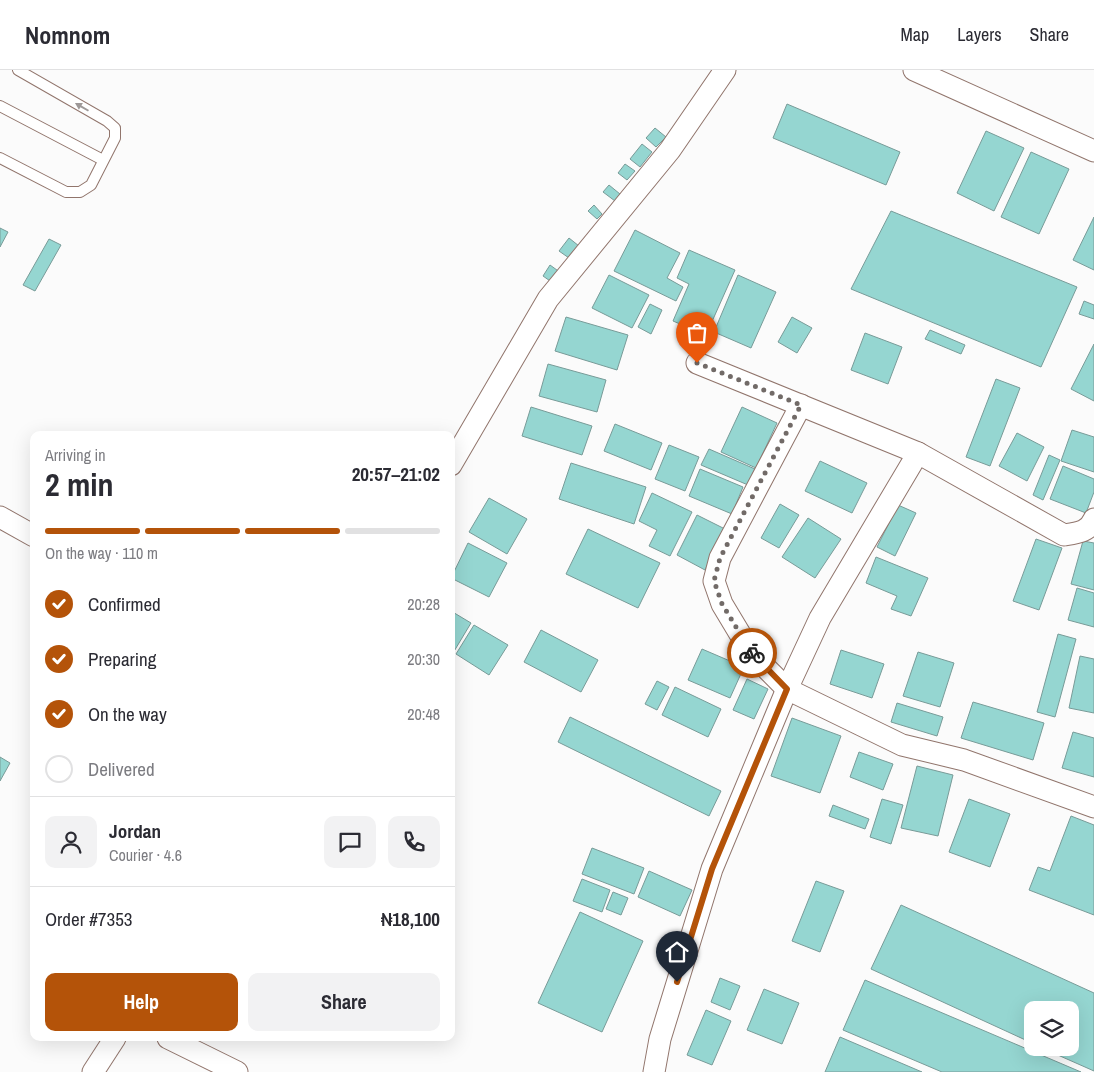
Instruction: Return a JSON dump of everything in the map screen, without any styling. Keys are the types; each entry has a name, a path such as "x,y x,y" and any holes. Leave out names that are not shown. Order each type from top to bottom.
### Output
{"street":[{"path":"455,459 548,299 670,150 725,70"},
{"path":"914,70 1094,151"},
{"path":"697,363 918,453 1064,535 1082,532 1092,526 1094,519"},
{"path":"801,405 720,558 714,581 722,604 752,654 787,689 902,745 964,760 1094,807"},
{"path":"654,1072 660,1039 712,869 787,689 820,618 918,453"},
{"path":"0,517 30,534"},
{"path":"93,1072 113,1041"},
{"path":"174,1041 237,1072"}],"lane":[{"path":"0,158 66,192 80,192 91,185 115,138 114,128 107,121 18,70"},
{"path":"0,106 103,160"}],"building":[{"path":"787,104 900,152 886,185 773,138"},
{"path":"655,128 666,137 656,147 646,138"},
{"path":"986,131 1024,148 994,211 957,193"},
{"path":"642,144 652,152 640,167 630,159"},
{"path":"1031,152 1069,169 1039,234 1001,217"},
{"path":"625,164 635,171 627,180 618,173"},
{"path":"609,185 620,194 615,201 603,192"},
{"path":"594,205 602,214 597,219 588,211"},
{"path":"891,211 1077,287 1041,367 851,289"},
{"path":"1094,217 1094,270 1073,260"},
{"path":"0,228 8,232 0,247"},
{"path":"635,230 680,253 667,278 683,287 676,301 614,271"},
{"path":"569,238 579,246 569,258 559,251"},
{"path":"49,239 61,245 35,291 23,285"},
{"path":"689,250 735,270 706,335 673,321 689,284 677,278"},
{"path":"550,265 561,273 553,283 543,276"},
{"path":"609,275 649,295 632,328 592,308"},
{"path":"738,275 776,292 751,348 714,332"},
{"path":"1084,301 1094,305 1094,319 1079,314"},
{"path":"650,304 662,310 651,334 638,327"},
{"path":"566,317 628,335 617,370 555,351"},
{"path":"792,317 812,328 797,353 778,342"},
{"path":"930,330 965,345 961,354 925,339"},
{"path":"865,333 902,347 888,384 851,370"},
{"path":"1094,344 1094,401 1071,389"},
{"path":"548,364 606,380 597,412 539,396"},
{"path":"996,379 1020,388 990,466 966,457"},
{"path":"531,407 592,426 582,455 522,436"},
{"path":"742,407 777,423 756,468 721,452"},
{"path":"615,424 662,443 651,470 604,451"},
{"path":"1072,430 1094,437 1094,472 1061,461"},
{"path":"1017,433 1044,447 1027,481 999,466"},
{"path":"669,445 699,457 685,491 655,479"},
{"path":"709,449 755,469 748,485 701,465"},
{"path":"1049,455 1060,460 1043,500 1033,495"},
{"path":"820,461 867,483 852,513 805,491"},
{"path":"571,463 646,487 634,524 559,499"},
{"path":"1063,466 1094,479 1094,492 1086,513 1050,499"},
{"path":"700,469 743,487 732,514 689,496"},
{"path":"652,493 692,512 670,556 649,546 657,530 639,521"},
{"path":"489,498 527,519 507,554 469,532"},
{"path":"780,504 799,515 779,548 761,538"},
{"path":"898,505 916,513 895,556 877,547"},
{"path":"697,515 725,529 705,570 677,555"},
{"path":"808,518 841,539 815,578 782,557"},
{"path":"588,529 660,563 638,608 566,574"},
{"path":"1036,539 1062,548 1039,610 1013,601"},
{"path":"1083,541 1094,543 1094,590 1071,584"},
{"path":"468,543 507,563 489,597 455,580 455,570"},
{"path":"876,557 928,578 911,616 891,609 897,596 866,583"},
{"path":"1077,588 1094,593 1094,627 1068,620"},
{"path":"455,613 471,623 455,650"},
{"path":"474,625 508,645 489,675 456,654"},
{"path":"541,630 598,660 581,692 524,662"},
{"path":"1058,634 1076,639 1055,717 1037,712"},
{"path":"702,649 744,667 730,698 688,680"},
{"path":"841,650 884,664 872,698 830,684"},
{"path":"918,652 954,663 940,707 903,696"},
{"path":"1080,656 1094,659 1094,713 1069,708"},
{"path":"747,679 768,689 754,719 733,710"},
{"path":"657,681 669,687 657,710 645,704"},
{"path":"675,687 721,709 708,737 662,715"},
{"path":"973,702 1044,723 1033,760 961,738"},
{"path":"897,703 943,717 937,736 891,722"},
{"path":"570,717 721,791 709,816 558,742"},
{"path":"792,718 841,736 820,793 771,776"},
{"path":"1073,732 1094,738 1094,777 1062,768"},
{"path":"859,752 893,764 883,790 850,777"},
{"path":"0,757 10,763 0,781"},
{"path":"917,766 953,775 938,836 901,828"},
{"path":"882,799 903,805 891,844 870,837"},
{"path":"969,799 1010,814 990,867 949,852"},
{"path":"833,805 869,819 865,829 829,816"},
{"path":"1071,816 1094,825 1094,915 1029,890 1038,867 1050,871"},
{"path":"592,848 644,868 634,894 582,874"},
{"path":"649,871 692,890 680,916 638,897"},
{"path":"582,879 610,890 602,912 573,901"},
{"path":"816,881 844,891 820,952 792,941"},
{"path":"613,892 628,898 621,915 606,909"},
{"path":"901,905 1094,993 1094,1071 1060,1056 1079,1056 1079,1001 1024,1001 1024,1039 871,969"},
{"path":"580,912 643,941 602,1032 538,1003"},
{"path":"720,978 740,986 730,1010 711,1002"},
{"path":"865,980 1024,1048 1024,1056 1043,1056 1081,1072 942,1072 843,1030"},
{"path":"764,989 799,1003 782,1044 747,1030"},
{"path":"706,1010 731,1021 712,1065 687,1055"},
{"path":"840,1037 922,1072 825,1072"}],"way so far":[{"path":"697,363 801,405 720,558 714,581 722,604 752,653"}],"route":[{"path":"677,982 712,869 787,689 752,653"}]}
